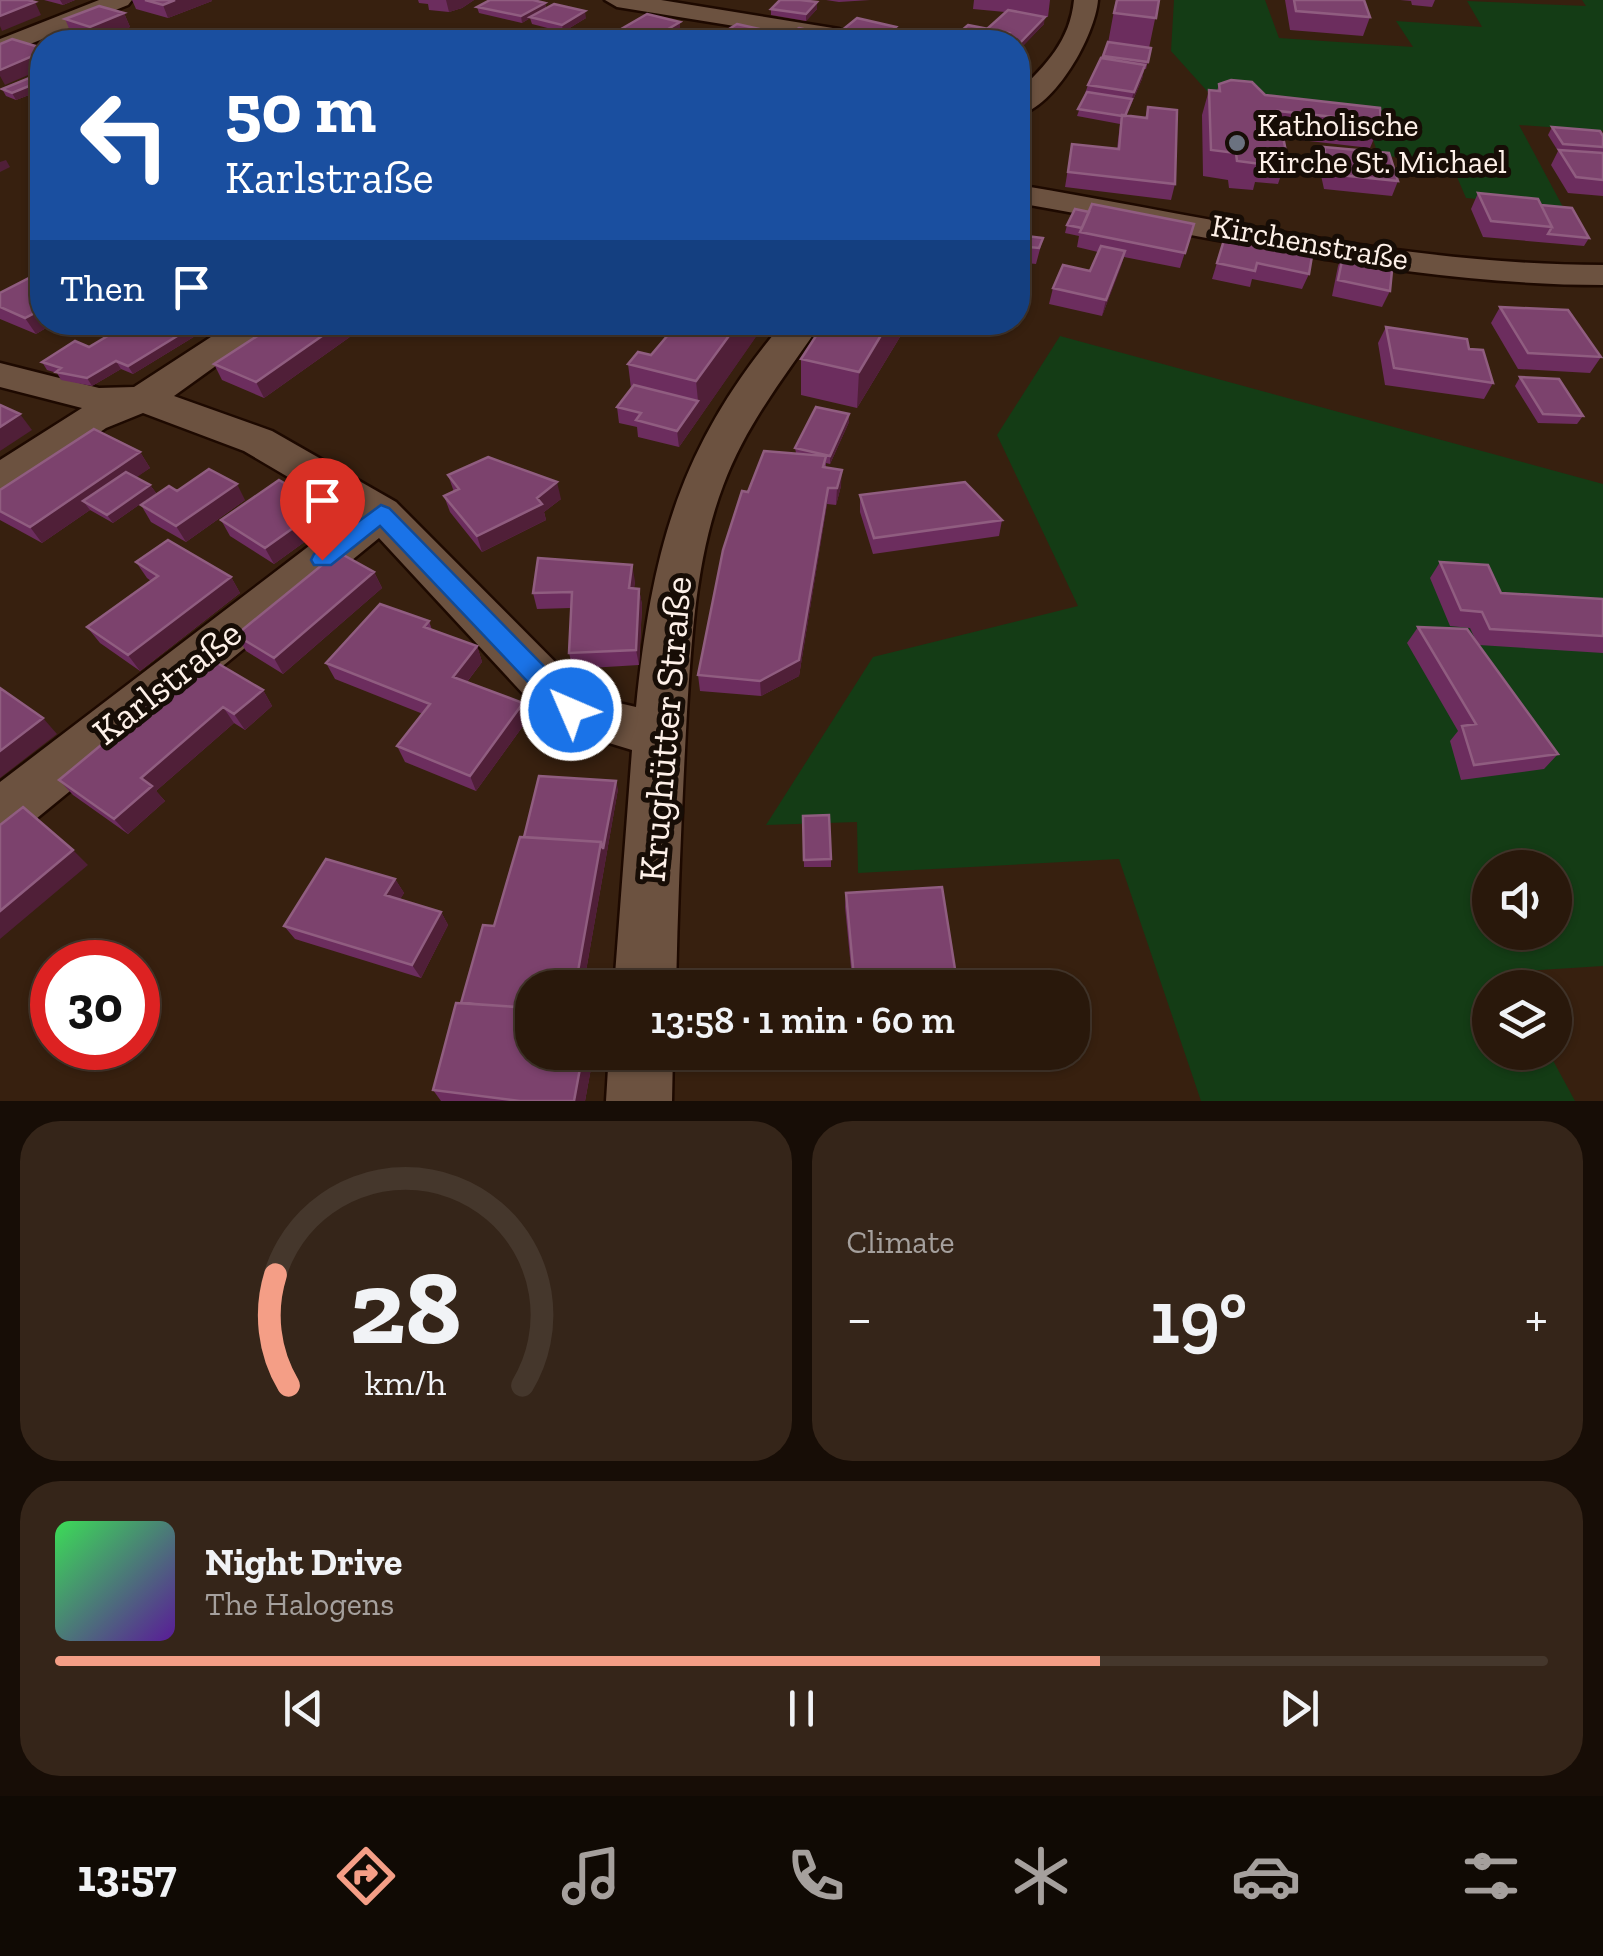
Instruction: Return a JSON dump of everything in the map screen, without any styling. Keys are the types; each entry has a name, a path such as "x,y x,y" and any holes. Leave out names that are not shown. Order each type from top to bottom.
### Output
{"street":[{"path":"45,30 120,0"},
{"path":"617,0 806,30"},
{"path":"708,30 753,0"},
{"path":"1030,94 1073,48 1082,31 1086,0"},
{"path":"0,48 30,36"},
{"name":"Kirchenstraße","path":"1030,196 1380,256 1547,276 1603,275"},
{"path":"0,480 92,420 143,399 239,335"},
{"name":"Krughütter Straße","path":"645,970 666,648 693,510 724,438 760,377 794,335"},
{"path":"0,375 99,400 143,399 258,441 381,513 571,710 606,723 659,734"},
{"name":"Karlstraße","path":"0,814 381,513"},
{"path":"639,1101 640,1070"}],"green space":[{"path":"1174,0 1265,0 1279,38 1413,47 1396,21 1482,27 1467,1 1586,6 1582,0 1603,0 1603,131 1519,125 1563,207 1466,198 1451,163 1378,155 1371,133 1271,113 1207,91 1171,51"},
{"path":"1060,336 1603,484 1603,966 1472,970 1472,1070 1558,1070 1575,1101 1201,1101 1119,859 858,873 857,822 766,825 873,657 1078,606 997,435"}],"building":[{"path":"0,0 28,0 35,2 0,16"},
{"path":"145,0 175,0 163,5"},
{"path":"490,0 545,3 521,16 477,7"},
{"path":"780,0 817,2 806,14 771,9"},
{"path":"1117,0 1159,0 1156,18 1114,13"},
{"path":"1294,0 1364,0 1370,17 1296,11"},
{"path":"554,4 585,11 562,25 530,17"},
{"path":"99,6 124,13 90,27 65,19"},
{"path":"1008,10 1045,17 1030,33 987,29"},
{"path":"647,14 680,22 666,30 620,30"},
{"path":"857,18 896,27 893,30 842,30"},
{"path":"737,24 764,30 727,30"},
{"path":"968,25 994,30 962,30"},
{"path":"12,39 30,44 30,57 0,70 0,44"},
{"path":"1108,42 1151,48 1148,62 1103,56"},
{"path":"1101,58 1145,65 1134,92 1088,85"},
{"path":"30,78 30,86 12,93 2,89"},
{"path":"1231,80 1252,82 1265,95 1380,108 1381,122 1278,111 1287,157 1260,155 1261,164 1237,161 1236,153 1211,150 1209,90 1220,91 1219,84"},
{"path":"1087,92 1132,99 1125,116 1078,109"},
{"path":"1148,107 1177,110 1175,184 1068,172 1072,144 1119,149 1122,115 1147,118"},
{"path":"1552,127 1600,131 1603,147 1563,144"},
{"path":"1324,147 1389,153 1398,181 1330,174"},
{"path":"1559,150 1603,153 1603,180 1576,177"},
{"path":"1478,193 1538,199 1552,227 1491,221"},
{"path":"1092,204 1194,224 1185,253 1080,232"},
{"path":"1541,205 1572,208 1589,238 1548,234 1552,227"},
{"path":"1075,209 1089,212 1082,228 1067,225"},
{"path":"1228,227 1314,244 1309,274 1257,263 1255,271 1217,263"},
{"path":"1030,236 1043,238 1039,248 1030,247"},
{"path":"1101,246 1125,251 1106,300 1053,288 1063,265 1090,271"},
{"path":"1344,251 1393,260 1390,291 1338,280"},
{"path":"30,278 30,315 25,318 0,307 0,293"},
{"path":"1500,307 1568,310 1601,357 1528,353"},
{"path":"1386,327 1467,339 1469,349 1483,350 1493,383 1394,368"},
{"path":"109,335 179,335 128,366 116,361 87,378 56,372 61,368 42,362 75,341 89,347"},
{"path":"259,335 323,335 256,382 214,364"},
{"path":"668,335 730,335 696,381 628,364 638,352 651,355"},
{"path":"817,335 881,335 859,372 801,359"},
{"path":"1520,377 1559,379 1583,416 1543,414"},
{"path":"634,385 698,401 677,431 636,420 641,413 617,407"},
{"path":"0,405 20,414 0,427"},
{"path":"816,407 849,414 830,456 795,448"},
{"path":"94,429 140,452 30,527 0,511 0,490"},
{"path":"764,451 826,456 823,467 842,470 837,488 828,488 799,660 760,681 698,675 723,550 742,491 748,492"},
{"path":"488,457 557,482 537,498 542,504 477,536 444,496 459,489 448,475"},
{"path":"209,469 237,484 176,526 141,505 169,486 177,491"},
{"path":"126,472 150,485 107,515 83,501"},
{"path":"279,480 324,506 265,548 221,520"},
{"path":"965,482 1002,520 874,538 860,495"},
{"path":"168,540 231,577 128,655 87,627 158,576 136,562"},
{"path":"338,552 374,572 274,658 236,635"},
{"path":"538,558 632,565 629,588 639,589 636,650 569,653 572,592 533,593"},
{"path":"1440,562 1488,565 1501,593 1603,599 1603,636 1490,629 1482,612 1461,610"},
{"path":"380,604 429,621 424,627 477,646 453,677 523,703 470,776 397,746 430,704 326,663"},
{"path":"1418,627 1467,629 1558,754 1474,765 1462,726 1476,724"},
{"path":"207,657 263,690 234,714 223,707 141,778 152,786 114,819 59,780"},
{"path":"0,688 43,718 0,751"},
{"path":"539,776 616,781 603,849 601,842 524,837"},
{"path":"23,807 73,850 0,911 0,825"},
{"path":"829,815 831,859 804,860 803,816"},
{"path":"520,837 601,842 578,970 515,970 515,1007 461,1003 483,925 494,926"},
{"path":"326,859 395,879 385,895 441,912 412,965 284,926"},
{"path":"942,887 955,970 853,970 846,893"},
{"path":"456,1003 515,1007 515,1070 580,1070 574,1101 520,1101 433,1090"}],"place":[{"name":"Katholische Kirche St. Michael","path":"1237,143"}],"route":[{"path":"322,560 381,513 571,710"}]}
